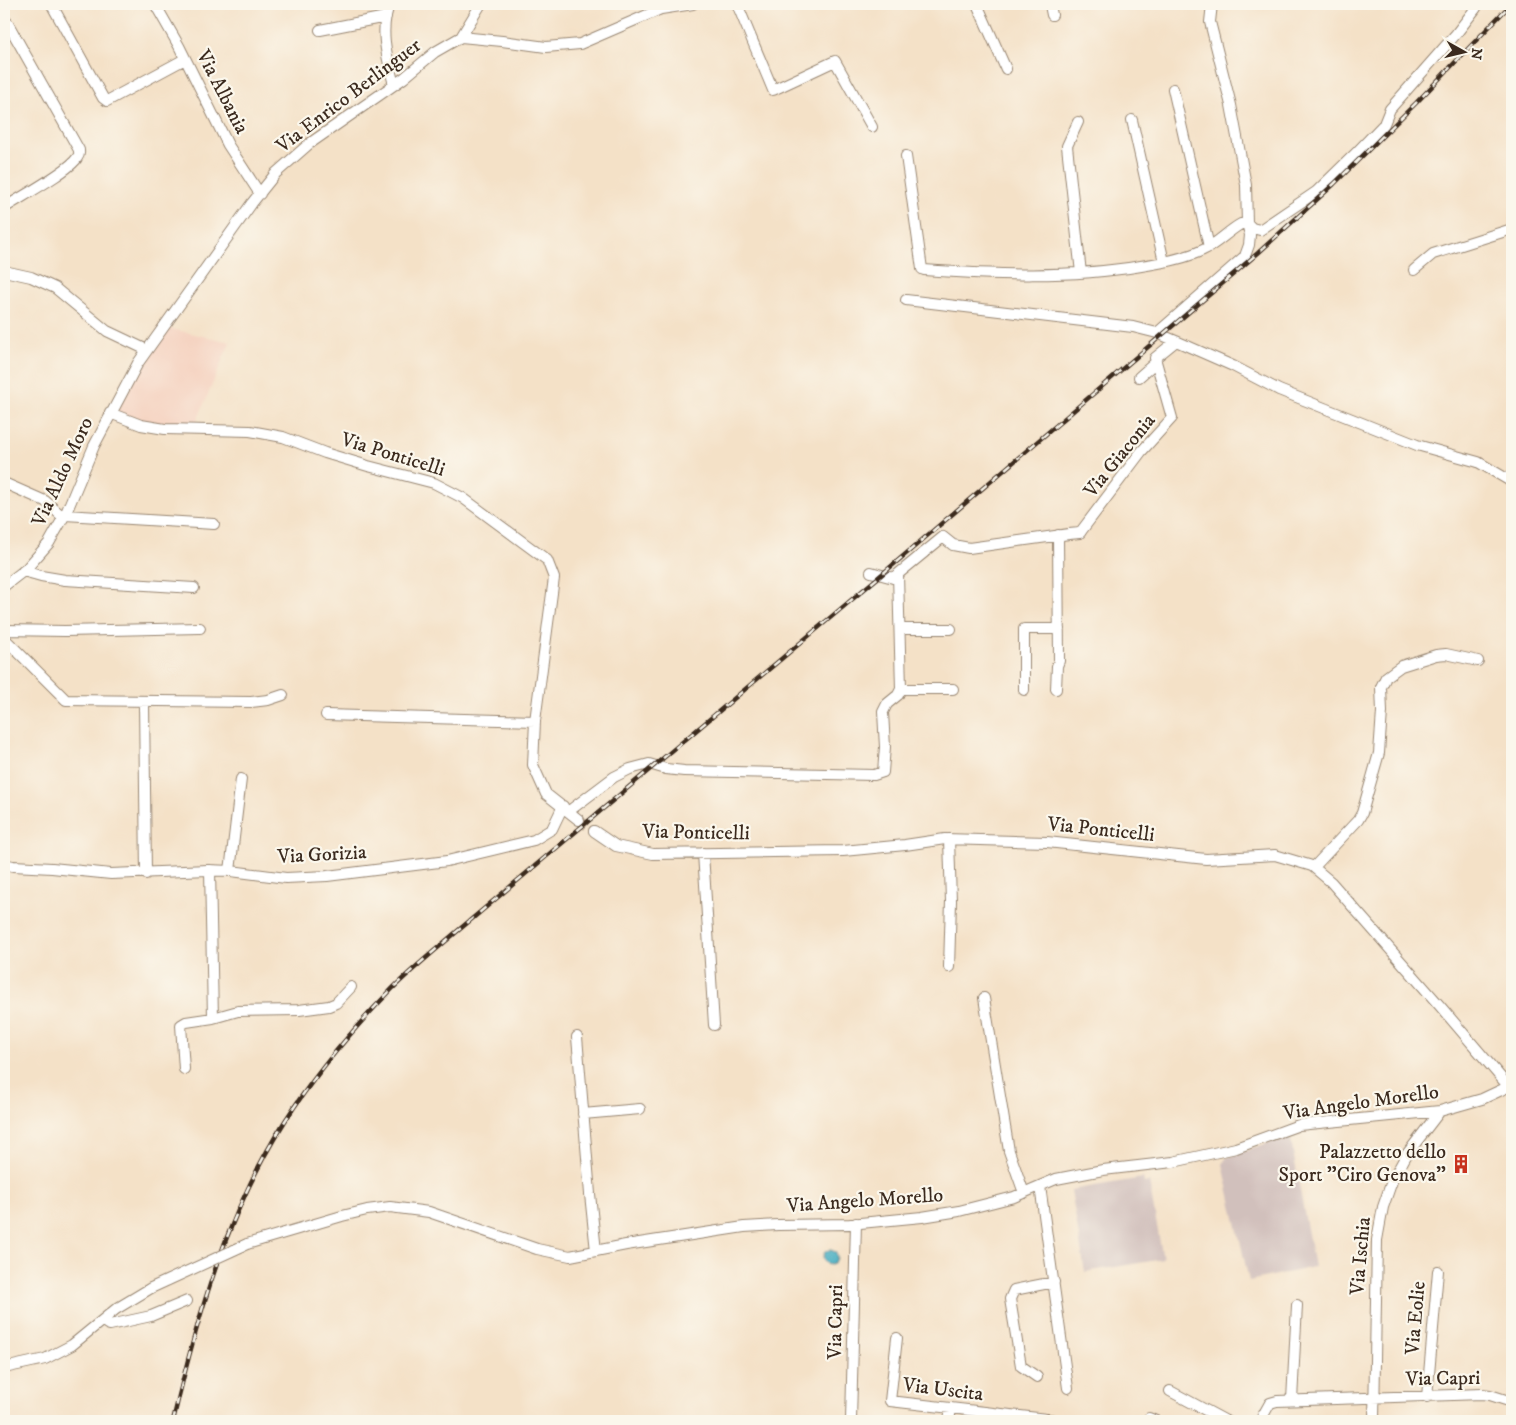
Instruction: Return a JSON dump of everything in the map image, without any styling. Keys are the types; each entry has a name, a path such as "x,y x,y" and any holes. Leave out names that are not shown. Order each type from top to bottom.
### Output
{"main road":[{"path":"1510,1421 1512,1417"}],"street":[{"path":"54,4 53,7 103,98 107,101 185,59"},
{"name":"Via Albania","path":"155,4 228,144 260,194"},
{"path":"390,4 386,11 385,37 394,85"},
{"path":"481,4 461,37 546,47 580,44 661,9 693,4"},
{"path":"737,4 773,90 835,61 872,127"},
{"path":"977,4 1006,69"},
{"path":"1052,15 1050,6 1053,4"},
{"path":"1157,333 1245,256 1249,245 1246,185 1231,105 1210,22 1212,4"},
{"path":"1247,223 1252,228 1260,230 1316,192 1384,124 1390,108 1456,34 1476,8"},
{"path":"320,30 386,17"},
{"path":"4,208 61,171 77,159 79,155 79,150 7,22"},
{"name":"Via Enrico Berlinguer","path":"110,413 147,350 222,244 276,174 309,144 394,85 435,52 461,37"},
{"path":"1173,90 1209,247"},
{"path":"1132,120 1164,262"},
{"path":"1078,122 1067,146 1081,273"},
{"path":"906,156 922,269 952,272 1081,273 1113,271 1164,262 1204,250 1233,229 1247,223"},
{"path":"1414,270 1433,254 1512,229"},
{"path":"4,271 31,277 55,288 107,331 147,350"},
{"path":"906,300 1133,327 1157,333 1233,366 1279,390 1417,445 1478,462 1512,482"},
{"path":"1139,377 1156,362 1155,358 1176,341"},
{"name":"Via Giaconia","path":"898,574 943,537 953,545 968,548 1080,533 1141,452 1172,418 1156,362"},
{"name":"Via Aldo Moro","path":"4,586 23,571 49,543 64,516 110,413"},
{"name":"Via Ponticelli","path":"110,413 142,425 157,428 250,431 283,437 359,464 434,483 463,498 547,560 554,578 535,721 533,765 546,794 579,820"},
{"path":"4,483 45,501 64,516 214,524"},
{"path":"1056,689 1059,661 1058,535"},
{"path":"23,571 65,580 194,588"},
{"path":"871,572 893,578 898,574"},
{"path":"566,808 614,777 649,764 666,769 684,771 881,774 885,769 883,712 887,704 898,695 901,689 898,574"},
{"path":"4,630 200,628"},
{"path":"900,629 951,629"},
{"path":"1024,690 1024,630 1059,629"},
{"path":"4,638 66,700 251,702 268,700 283,695"},
{"path":"1314,867 1358,820 1362,813 1379,753 1382,712 1381,687 1386,677 1401,666 1436,655 1446,654 1478,662"},
{"path":"901,689 953,689"},
{"path":"144,703 146,874"},
{"path":"326,715 535,721"},
{"path":"230,871 241,778"},
{"name":"Via Gorizia","path":"4,864 111,874 210,870 302,878 447,861 534,840 552,829 566,808"},
{"name":"Via Ponticelli","path":"594,831 616,846 653,854 843,851 949,839 1047,842 1206,859 1275,855 1314,867 1331,882 1511,1086"},
{"path":"949,839 951,901 949,968"},
{"path":"702,853 714,1024"},
{"path":"210,870 213,1018"},
{"path":"184,1069 181,1025 186,1022 213,1018 238,1011 298,1010 330,1006 336,1003 351,987"},
{"path":"984,998 1009,1151 1024,1193"},
{"path":"577,1038 596,1251"},
{"name":"Via Angelo Morello","path":"105,1318 116,1309 151,1288 246,1244 350,1214 379,1208 398,1207 438,1214 556,1254 577,1255 626,1245 750,1227 856,1224 944,1214 1024,1193 1056,1179 1103,1170 1173,1162 1227,1150 1299,1126 1440,1111 1482,1099 1511,1086"},
{"path":"583,1114 640,1109"},
{"name":"Via Ischia","path":"1374,1421 1377,1240 1383,1207 1392,1181 1407,1154 1440,1111"},
{"path":"1040,1186 1068,1388"},
{"name":"Via Capri","path":"851,1421 856,1224"},
{"name":"Via Eolie","path":"1427,1397 1438,1272"},
{"path":"1037,1377 1021,1366 1010,1298 1014,1290 1054,1282"},
{"path":"4,1368 45,1359 72,1346 105,1318 107,1324 110,1324 151,1316 187,1301"},
{"path":"1292,1400 1297,1305"},
{"name":"Via Uscita","path":"897,1338 890,1400 1055,1420"},
{"path":"1170,1391 1226,1421"},
{"name":"Via Capri","path":"1260,1421 1273,1401 1482,1394 1512,1402"},
{"path":"949,1421 951,1408"}],"shaded area":[{"path":"163,327 230,342 193,430 165,429 111,413"},
{"path":"1290,1135 1314,1267 1249,1281 1223,1164 1226,1158"},
{"path":"1143,1178 1144,1183 1149,1182 1163,1259 1085,1272 1071,1190"}],"water":[{"path":"827,1250 833,1250 837,1257 833,1264 827,1264 823,1260 823,1254"}],"tunnel":[{"path":"579,820 594,831"}],"railway":[{"path":"173,1421 192,1343 216,1266 246,1192 297,1103 335,1052 377,1004 430,954 887,570 1258,253 1334,184 1416,103 1511,4"}],"place":[{"name":"Palazzetto dello Sport \"Ciro Genova\"","path":"1461,1164"}]}
